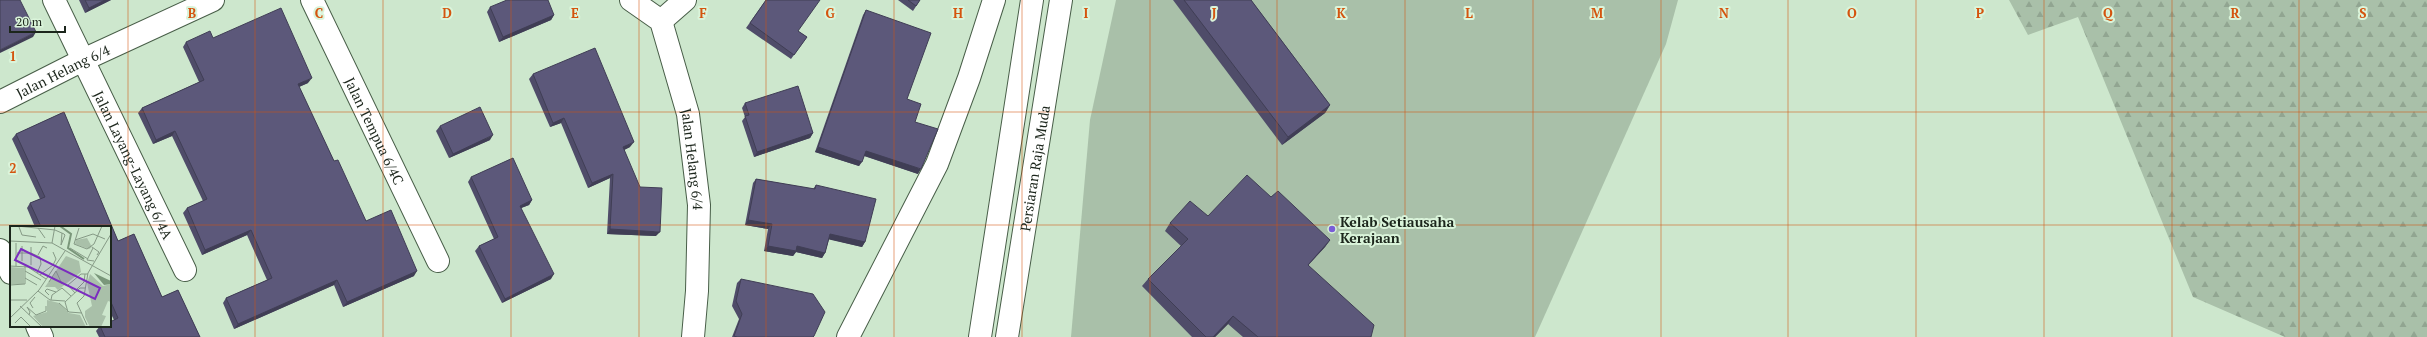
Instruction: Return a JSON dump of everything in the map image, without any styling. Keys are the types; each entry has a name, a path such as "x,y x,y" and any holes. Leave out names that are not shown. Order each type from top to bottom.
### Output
{"street":[{"name":"Jalan Layang-Layang 6/4A","path":"54,0 185,270"},
{"name":"Jalan Helang 6/4","path":"0,102 83,60 213,0"},
{"name":"Jalan Tempua 6/4C","path":"312,0 438,261"},
{"path":"631,0 661,21 685,0"},
{"path":"848,337 936,164 969,78 994,0"},
{"name":"Persiaran Raja Muda","path":"980,337 1032,0"},
{"name":"Persiaran Raja Muda","path":"1008,337 1061,0"},
{"name":"Jalan Helang 6/4","path":"661,21 688,114 699,205 697,291 692,337"},
{"path":"0,250 10,271"},
{"path":"37,327 42,337"}],"green space":[{"name":"Kelab Setiausaha Kerajaan","path":"1116,0 1678,0 1666,44 1535,337 1071,337 1090,120"},
{"path":"2009,0 2427,0 2427,337 2285,337 2193,297 2078,17 2028,35"}],"building":[{"path":"0,0 20,0 36,32 0,50"},
{"path":"85,0 105,0 89,8"},
{"path":"507,0 548,0 554,15 503,37 490,7"},
{"path":"766,0 820,0 798,31 807,37 794,55 750,23"},
{"path":"908,0 920,0 916,6"},
{"path":"1184,0 1251,0 1330,105 1288,137"},
{"path":"281,8 312,78 298,84 334,161 338,160 366,221 391,210 417,271 347,302 337,280 238,324 226,298 272,278 251,230 205,250 187,208 207,199 175,131 156,140 142,108 204,80 186,42 210,31 213,38"},
{"path":"866,10 931,33 907,99 921,104 915,122 938,129 921,169 866,151 862,162 818,147"},
{"path":"595,48 634,142 623,147 640,187 662,188 660,232 610,229 613,174 592,183 564,118 553,123 533,74"},
{"path":"798,86 813,133 757,152 745,116 749,115 745,103"},
{"path":"480,107 493,135 453,154 440,126"},
{"path":"64,112 118,241 134,234 162,297 178,290 200,337 105,337 100,327 111,327 111,322 118,318 111,302 111,226 41,226 30,203 45,197 16,134"},
{"path":"513,158 532,200 520,206 554,274 505,299 479,246 498,237 471,177"},
{"path":"1247,175 1271,197 1278,191 1330,240 1308,265 1374,325 1371,337 1258,337 1233,316 1213,337 1206,337 1148,279 1188,239 1170,223 1190,201 1208,216"},
{"path":"756,179 815,189 816,185 876,199 865,242 830,234 825,253 797,246 796,251 768,246 772,224 748,220"},
{"path":"741,279 813,294 825,312 814,336 734,336 742,314 736,301"}],"place":[{"name":"Kelab Setiausaha Kerajaan","path":"1332,229"}]}
